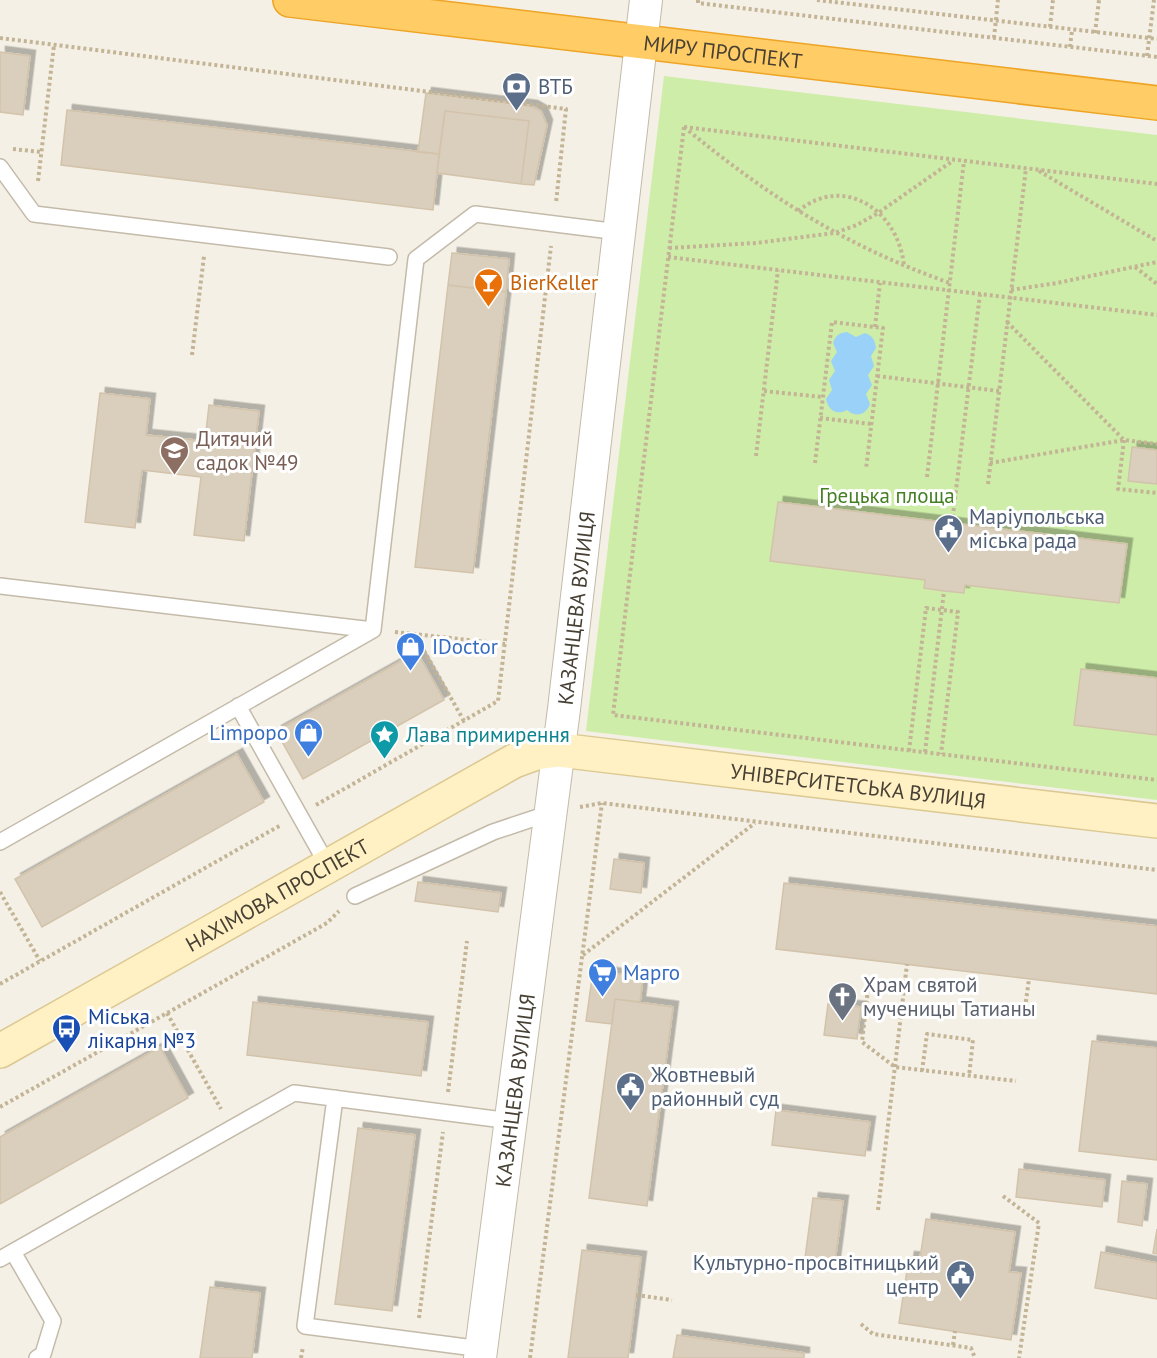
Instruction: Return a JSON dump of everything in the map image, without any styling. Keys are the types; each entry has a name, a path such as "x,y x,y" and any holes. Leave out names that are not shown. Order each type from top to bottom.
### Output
{"highway":[{"name":"МИРУ ПРОСПЕКТ","path":"290,0 1157,103"}],"main road":[{"name":"УНІВЕРСИТЕТСЬКА ВУЛИЦЯ","path":"559,750 1157,821"},
{"name":"НАХІМОВА ПРОСПЕКТ","path":"0,1051 514,760 536,753 559,750"}],"street":[{"name":"КАЗАНЦЕВА ВУЛИЦЯ","path":"481,1353 559,750 646,0"}],"lane":[{"path":"0,167 34,214 389,256"},
{"path":"373,630 416,260 475,214 620,232"},
{"path":"0,586 373,630"},
{"path":"0,842 373,630"},
{"path":"238,706 328,866"},
{"path":"355,896 493,832 550,813"},
{"path":"37,1358 43,1354 52,1322 7,1255 294,1093 511,1121"},
{"path":"335,1098 305,1326 416,1340 481,1353"}],"path":[{"path":"818,0 1157,39"},
{"path":"994,38 998,0"},
{"path":"1050,27 1053,0"},
{"path":"1095,33 1099,0"},
{"path":"1147,56 1154,0"},
{"path":"698,2 1157,57"},
{"path":"1070,47 1072,30"},
{"path":"0,38 566,110 498,701 0,984"},
{"path":"34,214 54,45"},
{"path":"684,127 1157,184"},
{"path":"684,127 758,185 834,233 904,266 950,283"},
{"path":"684,127 613,715 1157,780"},
{"path":"10,149 41,152"},
{"path":"669,248 756,243 834,233 857,225 878,213 954,159"},
{"path":"927,477 964,161"},
{"path":"988,484 1026,168"},
{"path":"1036,169 1157,241"},
{"path":"798,211 819,197 844,195 868,205 888,223 896,236 901,245 904,266"},
{"path":"192,355 206,235"},
{"path":"668,257 1157,315"},
{"path":"1011,290 1157,262"},
{"path":"1135,267 1157,284"},
{"path":"756,456 778,270"},
{"path":"875,327 880,282"},
{"path":"952,523 980,294"},
{"path":"815,463 832,322 875,327 883,328 866,469"},
{"path":"1007,322 1124,440"},
{"path":"877,376 999,391"},
{"path":"764,391 822,398"},
{"path":"820,418 871,424"},
{"path":"1124,440 1118,489 1157,494"},
{"path":"990,463 1124,440 1157,444"},
{"path":"925,752 944,591"},
{"path":"909,751 926,608 958,612 941,754"},
{"path":"373,630 505,645"},
{"path":"414,634 464,721"},
{"path":"530,1358 602,803 1157,870"},
{"path":"582,956 756,822"},
{"path":"0,892 40,962"},
{"path":"0,1107 327,923 355,896"},
{"path":"416,1340 467,941"},
{"path":"878,1210 907,964"},
{"path":"1025,1008 1029,979"},
{"path":"868,989 862,1042 895,1067 1016,1081"},
{"path":"167,1013 232,1129"},
{"path":"922,1071 927,1034 973,1040 969,1076"},
{"path":"1003,1196 1039,1223 1019,1358"},
{"path":"636,1295 672,1300"},
{"path":"861,1324 873,1334 971,1348 975,1358"},
{"path":"953,1345 955,1331"}],"green space":[{"name":"Грецька площа","path":"664,76 1157,135 1157,800 586,731"}],"water":[{"path":"847,332 856,337 868,334 876,345 871,356 874,366 868,375 872,385 866,394 870,404 866,411 857,415 847,410 834,411 826,399 832,390 829,380 835,371 831,361 837,352 833,343 838,335"}],"building":[{"path":"0,52 30,56 23,115 0,112"},
{"path":"426,93 532,106 541,111 547,125 534,185 521,184 529,121 445,111 439,154 418,152"},
{"path":"67,110 439,154 433,210 61,165"},
{"path":"445,111 529,121 521,184 437,173"},
{"path":"452,253 509,259 506,292 448,285"},
{"path":"448,285 506,292 473,573 415,567"},
{"path":"100,393 150,399 146,435 205,441 209,405 259,411 244,541 194,535 201,477 142,470 135,528 85,522"},
{"path":"1132,447 1157,450 1157,484 1128,481"},
{"path":"778,502 1127,544 1119,603 965,585 964,593 944,591 924,588 925,580 770,561"},
{"path":"417,652 444,700 303,779 276,731"},
{"path":"1081,669 1157,678 1157,735 1074,725"},
{"path":"237,754 264,802 42,927 15,879"},
{"path":"614,859 644,863 641,893 610,889"},
{"path":"418,882 501,893 498,912 415,901"},
{"path":"784,883 1157,926 1157,994 776,949"},
{"path":"593,971 643,977 640,1002 615,999 612,1024 586,1021"},
{"name":"Жовтневый районный суд","path":"615,999 673,1007 647,1206 589,1198"},
{"path":"253,1002 428,1022 421,1076 247,1055"},
{"name":"Храм святой мученицы Татианы","path":"828,1004 861,1007 857,1039 824,1035"},
{"path":"1092,1041 1157,1048 1157,1160 1079,1151"},
{"path":"160,1047 188,1098 0,1204 0,1137"},
{"path":"776,1110 870,1122 865,1156 772,1145"},
{"path":"358,1128 415,1135 392,1311 335,1304"},
{"path":"1019,1169 1105,1180 1102,1207 1016,1197"},
{"path":"1122,1181 1147,1184 1142,1226 1118,1222"},
{"path":"813,1198 843,1201 835,1262 805,1258"},
{"path":"926,1219 1015,1232 1009,1272 1021,1273 1011,1340 899,1323 909,1257 920,1258"},
{"path":"1157,1229 1157,1254 1153,1253"},
{"path":"582,1250 641,1257 628,1358 568,1358"},
{"path":"1101,1252 1157,1263 1157,1299 1095,1288"},
{"path":"210,1287 260,1293 252,1358 200,1358"},
{"path":"677,1335 804,1353 804,1358 673,1358"}],"place":[{"name":"ВТБ","path":"517,112"},
{"name":"BierKeller","path":"489,308"},
{"name":"Дитячий садок №49","path":"175,476"},
{"name":"Маріупольська міська рада","path":"948,554"},
{"name":"IDoctor","path":"411,672"},
{"name":"Limpopo","path":"309,758"},
{"name":"Лава примирення","path":"385,760"},
{"name":"Марго","path":"602,998"},
{"name":"Храм святой мученицы Татианы","path":"842,1022"},
{"name":"Міська лікарня №3","path":"67,1054"},
{"name":"Жовтневый районный суд","path":"630,1112"},
{"name":"Культурно-просвітницький центр","path":"960,1300"}]}
